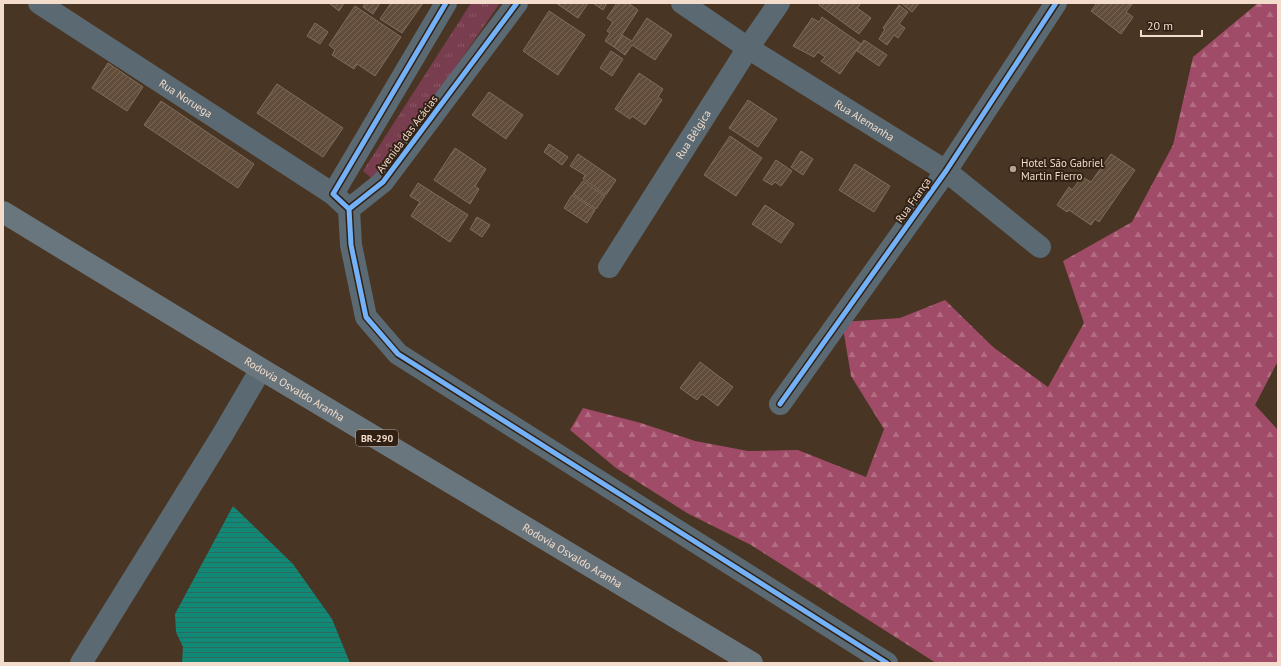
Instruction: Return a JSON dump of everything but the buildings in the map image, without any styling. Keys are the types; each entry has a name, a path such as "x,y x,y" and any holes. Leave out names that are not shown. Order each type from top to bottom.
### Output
{"highway":[{"name":"Rodovia Osvaldo Aranha","path":"3,212 261,369 752,663"}],"street":[{"name":"Rua Noruega","path":"39,3 333,194"},
{"path":"446,3 333,194 349,209 351,245 366,317 398,354 887,663"},
{"name":"Avenida das Acácias","path":"349,209 382,182 517,3"},
{"name":"Rua Alemanha","path":"682,3 748,48 946,171 1040,247"},
{"name":"Rua Bélgica","path":"609,267 748,48 779,3"},
{"name":"Rua França","path":"780,404 946,171 1056,3"},
{"path":"81,663 223,434 261,369"}],"green space":[{"path":"471,3 500,3 376,182 363,171"},
{"path":"1258,3 1278,3 1278,361 1255,405 1278,430 1278,663 936,663 751,545 687,513 616,468 570,430 583,408 641,423 695,441 748,451 798,450 866,477 884,429 851,376 842,322 900,318 945,300 993,347 1048,387 1084,323 1063,261 1132,222 1173,145 1193,57"}],"water":[{"path":"233,506 293,564 332,619 350,663 182,663 183,647 176,632 175,614"}],"cycle path":[{"path":"446,3 333,194 349,209 383,182 517,3"},
{"path":"780,404 946,171 1056,3"},
{"path":"349,209 351,245 366,317 398,354 887,663"}],"place":[{"name":"Hotel São Gabriel Martin Fierro","path":"1013,169"}]}
